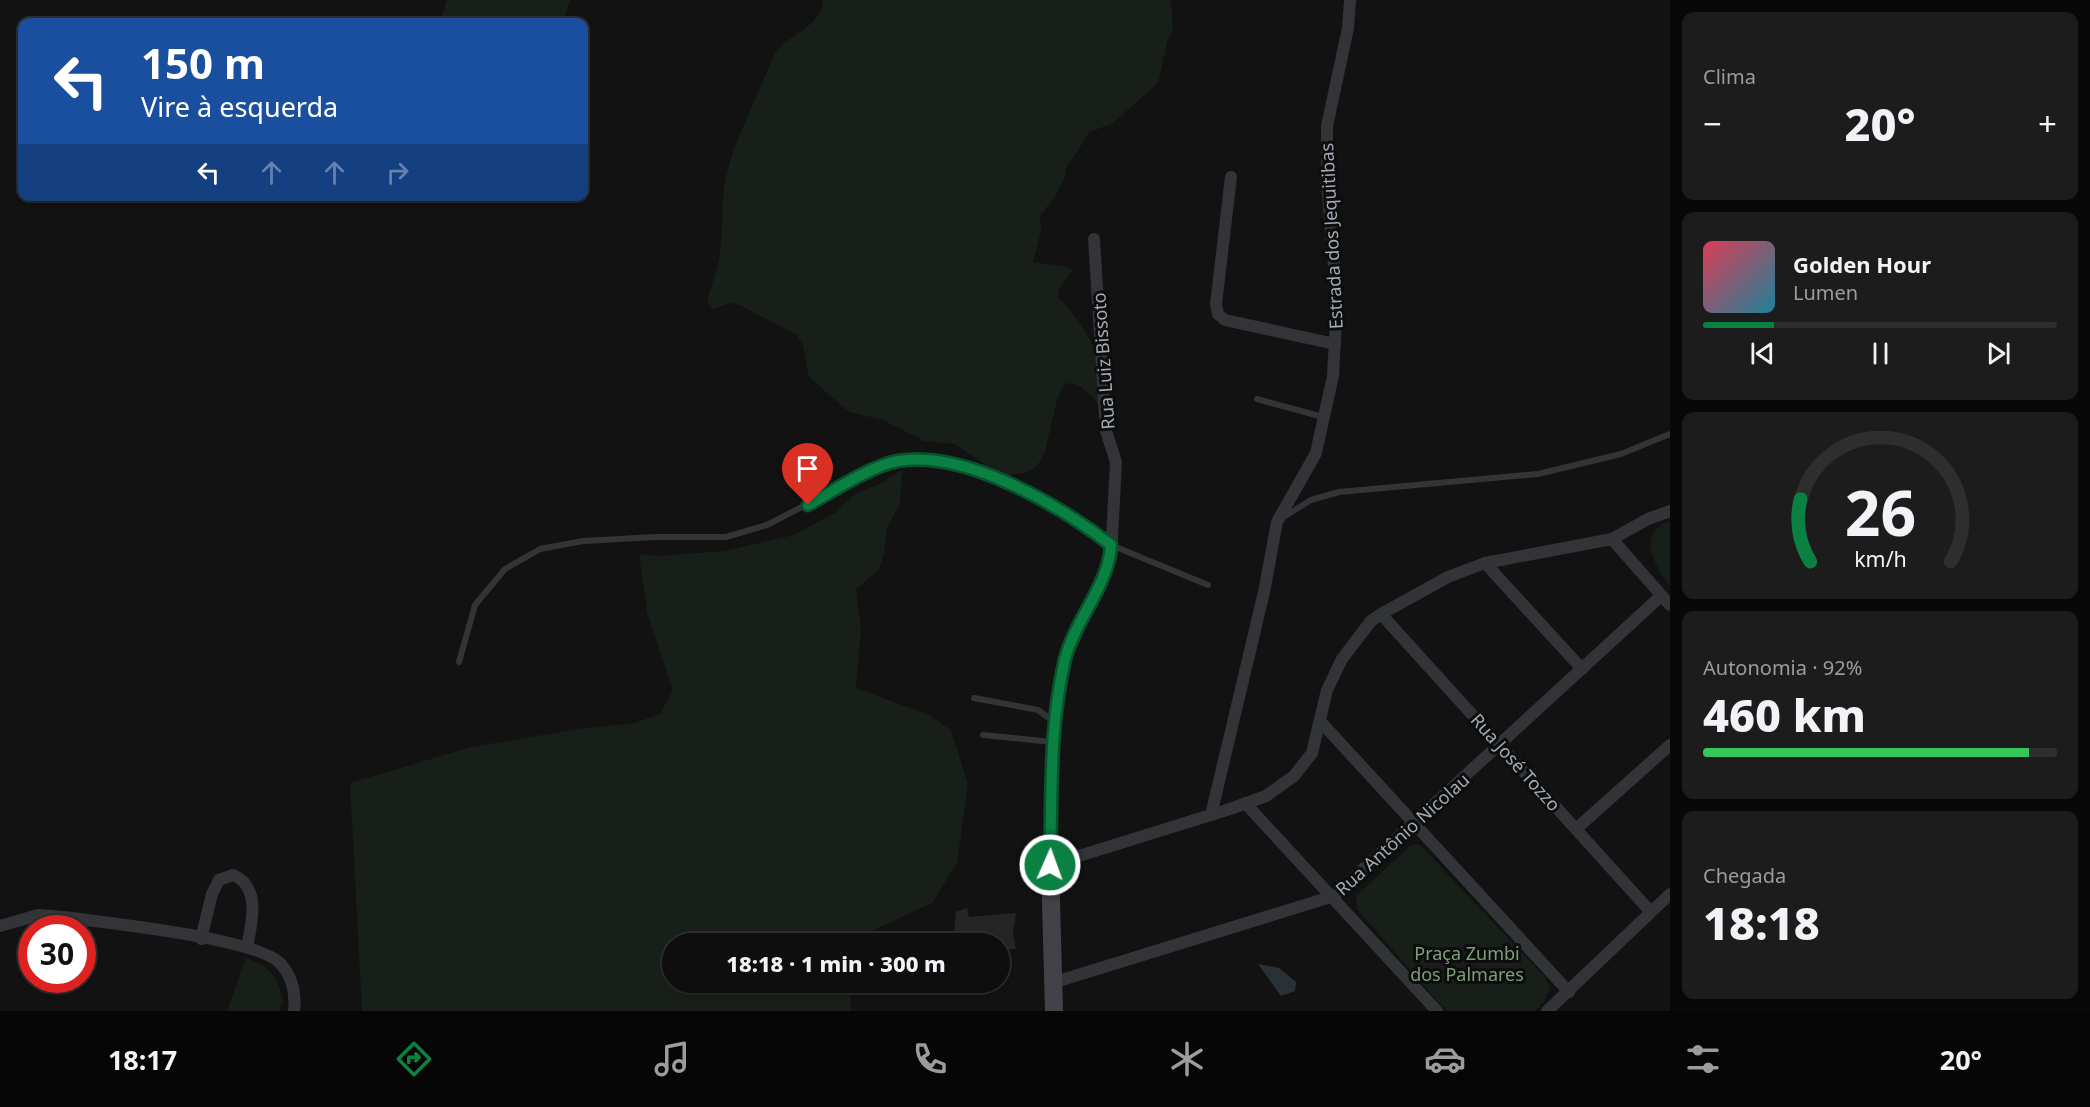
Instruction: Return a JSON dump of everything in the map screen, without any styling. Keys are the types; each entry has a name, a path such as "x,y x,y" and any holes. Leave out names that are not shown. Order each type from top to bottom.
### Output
{"street":[{"name":"Estrada dos Jequitibas","path":"1210,814 1264,592 1277,522 1316,453 1333,376 1337,302 1327,182 1326,135 1348,28 1350,0"},
{"path":"1231,177 1216,304 1218,314 1225,320 1335,344"},
{"name":"Rua Luiz Bissoto","path":"1054,1011 1050,865 1053,721 1066,657 1085,610 1106,570 1111,545 1116,462 1106,431 1094,239"},
{"path":"1050,865 1245,803 1266,795 1294,776 1312,753 1327,690 1342,659 1371,621 1381,614 1448,577 1485,563 1612,539 1648,519 1670,511"},
{"path":"1612,539 1670,605"},
{"path":"1485,563 1582,669"},
{"name":"Rua Antônio Nicolau","path":"1052,983 1334,896 1661,596"},
{"name":"Rua José Tozzo","path":"1381,614 1650,911"},
{"path":"1320,721 1569,992"},
{"path":"1576,829 1670,745"},
{"path":"1245,803 1334,896 1437,1011"},
{"path":"201,939 212,894 219,880 233,874 243,879 252,891 247,947"},
{"path":"1547,1011 1670,894"},
{"path":"0,926 38,915 247,947 280,962 292,981 294,1011"}],"lane":[{"path":"1257,399 1323,417"},
{"path":"1277,522 1311,500 1339,492 1538,474 1621,454 1670,434"},
{"path":"459,662 475,605 504,569 540,549 583,541 656,537 726,537 767,525 846,484 897,461 949,463 986,475 1081,522 1111,545 1208,585"},
{"path":"974,698 1038,710 1053,721"},
{"path":"983,735 1052,742"}],"green space":[{"path":"447,0 570,0 564,18 441,18"},
{"path":"823,0 1171,0 1173,29 1168,39 1158,83 1113,123 1090,132 1065,170 1066,175 1056,195 1040,216 1041,231 1033,262 1067,267 1072,271 1059,289 1058,298 1078,321 1097,353 1108,388 1110,404 1108,418 1084,389 1065,384 1058,396 1044,455 1037,466 1025,473 1008,475 997,473 955,444 924,441 883,420 849,412 809,377 803,346 797,335 740,305 730,303 713,309 707,300 719,260 726,177 741,133 776,52 815,19"},
{"path":"902,470 900,504 887,528 884,554 879,570 856,589 861,630 856,688 929,715 951,730 968,784 957,863 932,903 869,933 662,933 662,993 850,993 851,1011 362,1011 350,783 471,747 578,729 634,723 660,714 673,690 647,612 639,554 658,556 724,551 793,535 835,513 856,493 880,484"},
{"path":"1670,521 1670,586 1654,560 1651,541 1653,533"},
{"name":"Praça Zumbi dos Palmares","path":"1416,844 1421,846 1545,977 1550,988 1544,1002 1535,1011 1446,1011 1357,909 1356,896 1410,846"},
{"path":"246,958 267,969 275,978 283,1001 279,1011 227,1011"}],"shaded area":[{"path":"1258,964 1279,968 1296,982 1295,991 1281,996"}],"building":[{"path":"967,908 969,917 1016,913 1013,934 1016,949 1010,949 1010,933 954,933 956,912"}],"route":[{"path":"808,505 846,484 897,461 927,460 949,463 986,475 1038,499 1081,522 1111,545 1111,557 1106,570 1085,610 1066,657 1053,721 1050,865"}]}
